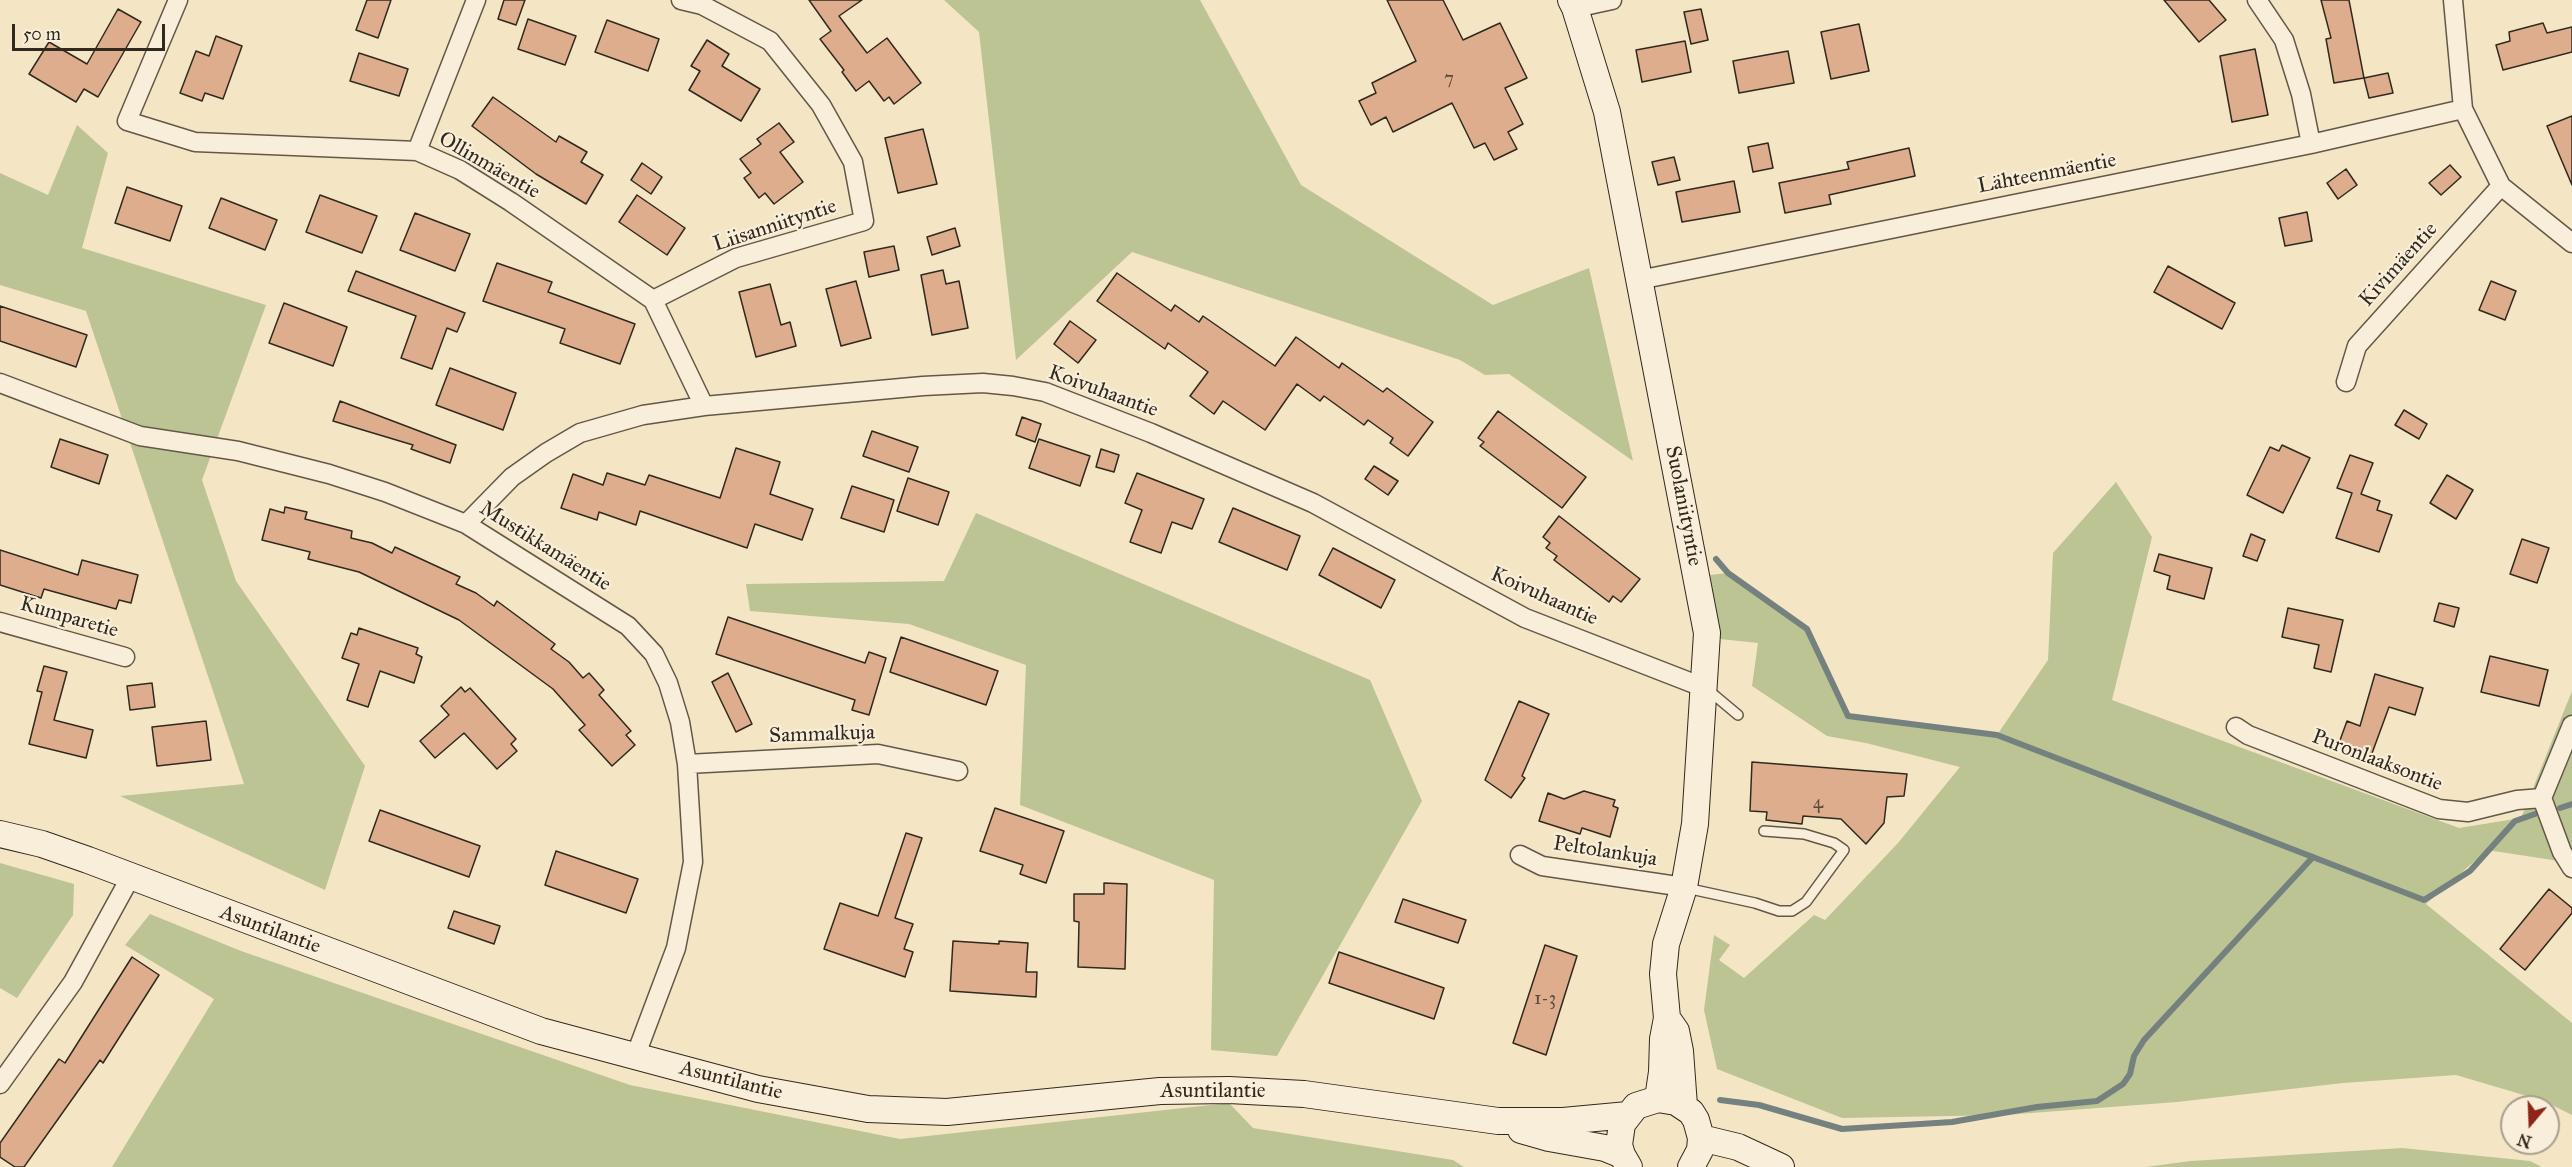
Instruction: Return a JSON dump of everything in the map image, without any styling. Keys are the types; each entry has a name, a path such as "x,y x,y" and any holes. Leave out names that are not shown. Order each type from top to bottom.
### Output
{"street":[{"name":"Ollinmäentie","path":"178,0 127,121 195,142 417,151 460,170 511,202 653,300 704,406"},
{"path":"417,151 477,0"},
{"name":"Liisanniityntie","path":"653,300 736,258 864,221 853,162 821,105 770,40 702,6 681,0"},
{"path":"1573,4 1612,0"},
{"path":"2257,0 2284,40 2301,94 2311,144"},
{"path":"2453,0 2463,109 2501,186 2572,243"},
{"name":"Suolaniityntie","path":"1573,4 1607,112 1707,633 1695,824 1684,887 1666,944 1663,974 1667,1018 1658,1099"},
{"name":"Lähteenmäentie","path":"1639,280 2311,144 2463,109"},
{"name":"Kivimäentie","path":"2346,382 2357,346 2501,186"},
{"name":"Mustikkamäentie","path":"0,383 141,436 238,451 329,474 385,492 466,524 628,626 654,654 668,683 680,722 687,764 693,862 676,948 635,1057"},
{"name":"Koivuhaantie","path":"466,524 512,477 580,433 643,415 704,406 983,383 1045,392 1150,433 1313,503 1525,618 1705,688"},
{"name":"Kumparetie","path":"0,622 125,657"},
{"path":"2572,725 2542,798 2562,852 2572,868"},
{"name":"Puronlaaksontie","path":"2236,727 2248,735 2439,809 2468,812 2517,800 2542,798"},
{"name":"Sammalkuja","path":"687,764 878,754 958,771"},
{"name":"Asuntilantie","path":"0,834 42,844 541,1031 759,1089 868,1109 947,1112 1160,1091 1229,1090 1304,1094 1498,1121 1563,1121 1628,1115"},
{"name":"Peltolankuja","path":"1520,855 1542,866 1684,887"},
{"path":"0,1084 73,982 130,878"},
{"name":"Suolaniityntie","path":"1667,1018 1676,1031 1680,1051 1684,1106"},
{"path":"1626,1161 1619,1134 1628,1115 1646,1101 1667,1099 1684,1106 1696,1120 1701,1138 1700,1150 1691,1167"},
{"name":"Asuntilantie","path":"1498,1121 1549,1138 1605,1148 1626,1161"},
{"path":"1701,1138 1738,1147 1782,1167"}],"lane":[{"path":"1705,688 1738,715"},
{"path":"1684,887 1755,903 1779,911 1792,911 1806,902 1844,850 1834,843 1804,834 1764,831"}],"green space":[{"path":"944,0 1200,0 1301,185 1493,305 1589,268 1633,461 1509,374 1485,375 1460,360 1132,252 1016,360 979,32"},
{"path":"77,125 108,153 82,248 266,305 202,480 236,581 365,766 325,890 120,796 244,784 86,311 0,285 0,173 48,195"},
{"path":"2116,482 2152,537 2112,700 2459,828 2521,818 2572,691 2572,863 2487,850 2426,904 2572,1023 2572,1115 2560,1109 2560,1095 2524,1095 2456,1075 2343,1083 2177,1102 2005,1115 1842,1118 1717,1069 1704,1010 1714,935 1730,945 1719,960 1744,978 1814,915 1825,920 1898,843 1960,767 1866,743 1827,736 1752,686 1758,643 1720,639 1710,575 1728,573 1807,629 1848,716 1997,735 2048,660 2053,553"},
{"path":"976,513 1370,680 1422,801 1277,1056 1211,1050 1214,880 1020,805 1026,665 909,624 750,611 746,584 944,581"},
{"path":"0,863 74,884 73,915 17,998 0,988"},
{"path":"150,914 241,951 630,1085 900,1139 1229,1103 1253,1128 1453,1160 1464,1167 112,1167 214,999 125,945"},
{"path":"2402,1148 2530,1161 2542,1167 2146,1167 2191,1161"}],"building":[{"path":"367,0 391,0 378,38 356,30"},
{"path":"504,0 525,0 516,25 498,19"},
{"path":"809,0 862,0 839,16 867,53 887,38 921,83 894,104 889,97 884,101 869,81 856,91 842,72 844,70 820,39 831,31"},
{"path":"1387,0 1443,0 1463,40 1500,23 1527,78 1505,88 1523,124 1508,132 1517,149 1494,160 1485,143 1474,148 1452,103 1393,132 1386,117 1371,125 1359,101 1376,93 1372,83 1416,61"},
{"path":"2164,0 2209,0 2226,20 2199,42"},
{"path":"2321,0 2349,0 2364,78 2334,83 2326,39 2331,38"},
{"path":"118,9 141,22 98,97 84,89 76,102 29,74 49,42 87,64"},
{"path":"1701,9 1708,40 1691,44 1684,12"},
{"path":"528,19 576,36 565,65 518,49"},
{"path":"607,20 659,39 648,71 595,52"},
{"path":"2543,23 2547,33 2572,27 2572,52 2503,70 2496,45 2510,41 2509,32"},
{"path":"1859,24 1869,71 1831,79 1821,32"},
{"path":"216,36 242,46 223,99 205,93 202,101 180,93 196,51 209,56"},
{"path":"707,40 729,54 722,66 760,89 741,121 689,90 700,71 691,66"},
{"path":"1685,41 1691,72 1642,82 1636,50"},
{"path":"2255,49 2268,115 2232,122 2220,56"},
{"path":"1788,51 1794,83 1739,93 1733,61"},
{"path":"359,53 408,69 399,96 350,81"},
{"path":"2388,73 2393,93 2369,98 2364,78"},
{"path":"493,97 556,142 559,136 587,152 581,162 603,175 586,204 536,174 472,126"},
{"path":"2572,116 2572,185 2547,126"},
{"path":"779,123 794,142 780,152 803,182 774,204 765,193 759,198 744,178 751,173 740,159 761,144 757,139"},
{"path":"923,129 937,184 898,193 885,138"},
{"path":"1768,143 1773,168 1753,172 1748,147"},
{"path":"1909,148 1915,176 1829,195 1831,204 1785,213 1779,183 1849,169 1847,162"},
{"path":"1674,157 1680,180 1658,185 1652,162"},
{"path":"642,163 662,177 651,194 631,180"},
{"path":"2450,165 2461,177 2441,195 2429,183"},
{"path":"2346,169 2357,185 2338,199 2327,183"},
{"path":"1734,181 1740,212 1682,222 1676,192"},
{"path":"127,187 182,206 170,241 115,223"},
{"path":"320,195 377,216 362,253 306,232"},
{"path":"637,195 685,228 667,255 619,222"},
{"path":"221,198 277,220 265,250 209,228"},
{"path":"2307,212 2312,241 2285,246 2279,218"},
{"path":"415,213 470,234 455,271 400,250"},
{"path":"955,228 960,246 932,255 927,237"},
{"path":"894,246 899,270 869,277 864,252"},
{"path":"497,263 552,282 548,292 635,324 620,364 560,343 565,329 483,301"},
{"path":"2168,266 2235,303 2222,329 2154,292"},
{"path":"943,270 946,284 959,281 968,328 932,335 921,275"},
{"path":"356,271 465,313 457,332 447,328 432,369 401,358 416,316 348,291"},
{"path":"1117,273 1171,311 1175,305 1199,322 1203,316 1275,366 1296,337 1339,368 1342,363 1383,392 1387,388 1433,422 1408,456 1390,443 1393,438 1368,420 1364,425 1324,396 1320,401 1297,384 1265,430 1223,401 1214,414 1190,396 1208,372 1168,343 1165,349 1097,301"},
{"path":"856,281 871,338 841,346 826,289"},
{"path":"2491,281 2516,291 2505,320 2479,310"},
{"path":"770,284 781,325 790,322 796,346 756,357 739,292"},
{"path":"284,303 347,327 333,366 269,343"},
{"path":"0,306 87,335 76,367 0,341"},
{"path":"1070,321 1096,340 1078,363 1054,344"},
{"path":"450,368 516,393 503,430 436,405"},
{"path":"340,401 456,445 450,463 411,449 413,445 333,421"},
{"path":"2404,410 2427,424 2419,439 2395,425"},
{"path":"1498,411 1586,477 1562,508 1480,446 1484,442 1478,438"},
{"path":"1022,417 1041,424 1035,442 1016,435"},
{"path":"872,431 918,447 909,472 863,456"},
{"path":"60,439 108,455 99,484 51,467"},
{"path":"1039,439 1090,456 1080,486 1029,468"},
{"path":"2282,445 2310,458 2283,513 2247,495 2270,447 2279,451"},
{"path":"736,448 780,462 770,494 813,509 802,540 755,524 747,548 640,511 636,525 599,512 597,520 561,508 573,474 603,485 607,473 645,485 649,475 720,498"},
{"path":"1101,449 1119,455 1114,472 1096,467"},
{"path":"2350,455 2373,463 2361,494 2380,501 2377,510 2392,515 2379,552 2336,538 2352,493 2337,488"},
{"path":"1374,466 1398,481 1388,495 1365,479"},
{"path":"1137,473 1204,499 1192,529 1172,522 1161,553 1130,542 1142,510 1125,503"},
{"path":"2447,475 2473,490 2456,519 2430,503"},
{"path":"908,478 949,492 938,525 897,511"},
{"path":"852,486 894,500 884,532 841,518"},
{"path":"285,507 307,512 305,519 352,531 351,538 372,543 392,553 395,547 460,577 456,584 476,593 494,606 497,601 555,644 551,649 569,662 583,678 589,673 604,690 599,695 631,731 626,735 635,745 612,766 579,730 585,725 553,689 459,620 359,572 308,559 310,552 262,540 270,509 284,513"},
{"path":"1233,508 1300,536 1287,570 1219,542"},
{"path":"1559,516 1640,579 1621,602 1613,596 1609,602 1554,560 1557,556 1546,548 1550,543 1543,537"},
{"path":"2251,534 2265,540 2257,561 2243,556"},
{"path":"2522,539 2549,548 2537,583 2510,574"},
{"path":"1333,548 1395,580 1381,608 1319,575"},
{"path":"0,550 78,575 82,560 138,575 131,603 119,600 116,609 44,589 41,598 0,585"},
{"path":"2159,554 2212,568 2204,599 2167,589 2170,576 2154,571"},
{"path":"2439,603 2459,608 2454,627 2434,621"},
{"path":"2288,608 2343,620 2331,672 2314,668 2319,645 2282,637"},
{"path":"728,617 865,663 869,652 886,658 869,715 852,710 855,700 716,654"},
{"path":"359,628 418,648 416,654 422,657 414,683 380,671 368,707 347,700 359,664 342,658 351,633 357,635"},
{"path":"901,637 998,671 986,705 890,672"},
{"path":"2490,656 2548,670 2539,706 2481,692"},
{"path":"44,666 67,672 54,720 93,730 86,758 29,744 42,692 37,691"},
{"path":"728,673 752,724 736,732 712,682"},
{"path":"2375,674 2423,688 2415,715 2389,707 2371,756 2339,743 2347,721 2360,726"},
{"path":"152,683 155,707 130,710 127,686"},
{"path":"461,687 465,692 470,688 516,739 511,744 517,751 497,769 464,733 435,758 420,741 449,715 441,706"},
{"path":"1519,701 1549,714 1522,776 1525,778 1511,798 1485,780"},
{"path":"206,721 211,760 157,766 152,727"},
{"path":"1752,762 1907,774 1904,796 1887,797 1884,823 1866,844 1841,819 1803,816 1802,824 1766,820 1767,812 1750,811"},
{"path":"1584,791 1615,800 1613,806 1618,808 1610,837 1582,828 1580,834 1539,821 1548,793 1564,799"},
{"path":"995,808 1064,831 1046,883 1020,874 1023,865 980,851"},
{"path":"380,810 480,846 469,877 369,841"},
{"path":"906,833 922,838 895,918 913,924 904,949 913,952 905,977 824,949 840,903 878,916"},
{"path":"556,851 638,879 626,913 545,885"},
{"path":"1104,883 1127,884 1125,969 1078,967 1079,922 1074,921 1074,894 1104,894"},
{"path":"2549,889 2572,908 2572,913 2525,970 2500,949"},
{"path":"1403,899 1466,920 1458,943 1395,922"},
{"path":"454,911 500,926 494,944 448,928"},
{"path":"953,941 1028,943 1026,972 1037,972 1036,997 950,991"},
{"path":"1545,945 1577,956 1546,1055 1513,1043"},
{"path":"1339,952 1444,988 1434,1019 1329,983"},
{"path":"132,957 159,975 103,1063 100,1060 24,1167 15,1167 0,1157 0,1143 59,1059 65,1063"}],"waterway":[{"path":"1716,559 1728,573 1807,629 1848,716 1997,735 2424,900 2470,871 2515,821 2535,814"},
{"path":"2560,808 2572,804"},
{"path":"1720,1100 1759,1105 1842,1129 1952,1122 2037,1107 2097,1101 2123,1084 2130,1074 2134,1056 2144,1040 2313,857"}]}
